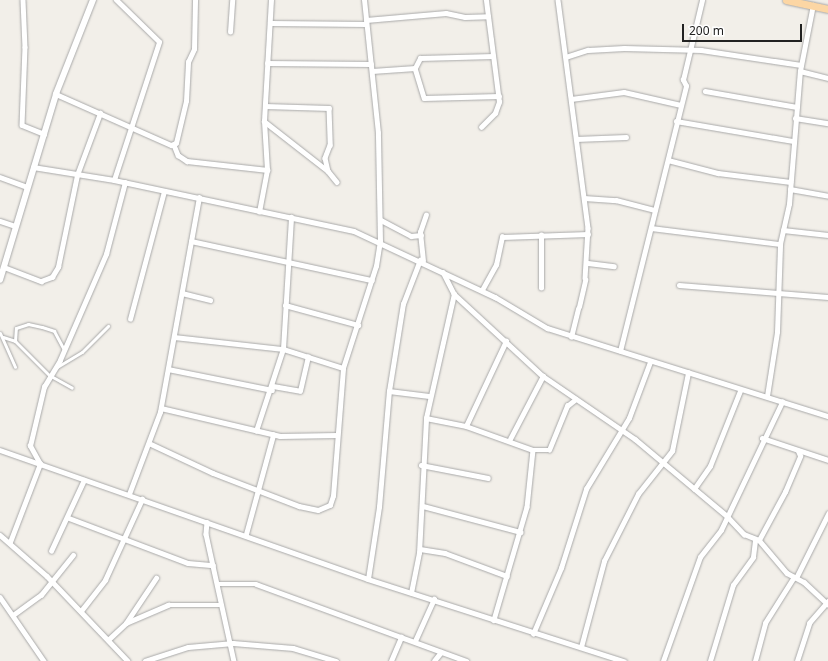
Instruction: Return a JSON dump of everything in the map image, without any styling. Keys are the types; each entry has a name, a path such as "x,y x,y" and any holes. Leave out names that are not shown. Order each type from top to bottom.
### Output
{"main road":[{"path":"786,0 828,9"}],"street":[{"path":"23,0 25,47 22,125 44,134"},
{"path":"0,280 15,226 56,94 93,0"},
{"path":"114,180 159,42 116,0"},
{"path":"174,145 178,140 188,62 194,49 194,0"},
{"path":"230,32 232,0"},
{"path":"259,212 267,170 264,121 271,23 271,0"},
{"path":"151,444 212,473 258,488 299,506 318,510 330,505 334,496 337,435 343,368 372,280 380,241 381,220 372,71 364,0"},
{"path":"481,127 498,108 499,96 486,0"},
{"path":"558,0 588,234 588,263 579,308 571,337"},
{"path":"620,351 681,105 702,0"},
{"path":"767,396 779,294 780,244 790,189 800,71 813,5"},
{"path":"271,23 366,22 446,13 465,17 488,16"},
{"path":"566,57 588,50 624,48 725,52 801,65"},
{"path":"493,56 420,58 415,68 424,98 499,96"},
{"path":"267,63 371,64"},
{"path":"372,71 415,68"},
{"path":"800,71 828,78"},
{"path":"705,91 797,107"},
{"path":"571,99 624,92 681,105"},
{"path":"56,94 133,125 174,145 178,155 187,162 267,170"},
{"path":"265,106 329,108 330,145 325,158 328,171"},
{"path":"4,267 41,281 52,277 58,267 77,175 100,113"},
{"path":"795,118 828,123"},
{"path":"264,121 328,171 337,182"},
{"path":"676,121 793,141"},
{"path":"576,140 626,136"},
{"path":"668,160 718,173 790,182"},
{"path":"33,167 125,182 259,212 332,225 380,241 421,260 482,290 547,328 740,391 767,396 828,416"},
{"path":"0,177 27,187"},
{"path":"57,367 106,254 125,182"},
{"path":"790,189 828,196"},
{"path":"130,319 164,191"},
{"path":"129,494 151,444 161,408 199,198"},
{"path":"584,198 616,200 655,210"},
{"path":"368,579 379,507 388,391 403,304 421,260 421,236 426,215"},
{"path":"256,431 273,388 283,349 285,305 290,262 291,217"},
{"path":"381,220 411,236 421,236"},
{"path":"0,221 15,226"},
{"path":"651,228 780,244"},
{"path":"783,230 828,235"},
{"path":"482,290 496,265 502,237 588,234"},
{"path":"541,235 541,288"},
{"path":"190,241 372,280"},
{"path":"588,263 614,266"},
{"path":"443,272 454,294 543,376 623,430 757,540 795,577 828,602 809,623 797,661"},
{"path":"679,285 828,297"},
{"path":"182,293 210,300"},
{"path":"411,593 420,549 423,506 421,465 429,396 454,294"},
{"path":"285,305 358,325"},
{"path":"15,341 16,328 28,324 54,331 64,350"},
{"path":"40,464 30,446 49,375 57,367 82,352 108,326"},
{"path":"0,333 15,367"},
{"path":"3,337 15,341 49,375 72,388"},
{"path":"174,338 283,349 343,368"},
{"path":"466,426 506,341"},
{"path":"168,368 273,388 300,391 308,357"},
{"path":"533,634 560,568 586,489 623,430 650,362"},
{"path":"581,647 604,560 638,494 672,451 688,373"},
{"path":"510,440 543,376"},
{"path":"388,391 429,396"},
{"path":"694,489 710,466 740,391"},
{"path":"426,418 466,426 510,440 533,450 549,450 567,406 576,399"},
{"path":"663,661 700,557 721,530 762,438 782,402"},
{"path":"161,408 273,434 337,435"},
{"path":"246,534 273,434"},
{"path":"762,438 828,460"},
{"path":"0,450 84,480 246,534 368,579 434,599 533,634 624,661"},
{"path":"494,620 521,532 532,474 533,450"},
{"path":"710,661 733,585 753,556 757,540 785,492 800,456 798,450"},
{"path":"10,542 40,464"},
{"path":"421,465 488,478"},
{"path":"51,551 69,518 84,480"},
{"path":"80,612 105,580 126,541 142,499"},
{"path":"423,506 521,532"},
{"path":"755,661 765,623 795,577 828,514"},
{"path":"69,518 126,541 188,563 213,565"},
{"path":"207,522 213,565 219,584 221,605 233,643 234,661"},
{"path":"0,535 10,542 52,582 128,661"},
{"path":"420,549 445,553 507,576"},
{"path":"13,615 52,582 73,556"},
{"path":"108,640 126,623 156,578"},
{"path":"219,584 256,584 415,641 466,661"},
{"path":"0,597 44,661"},
{"path":"415,641 434,599"},
{"path":"126,623 168,605 221,605"},
{"path":"391,661 401,637"},
{"path":"145,661 193,646 233,643 293,648 336,661"},
{"path":"434,661 441,652"}]}
